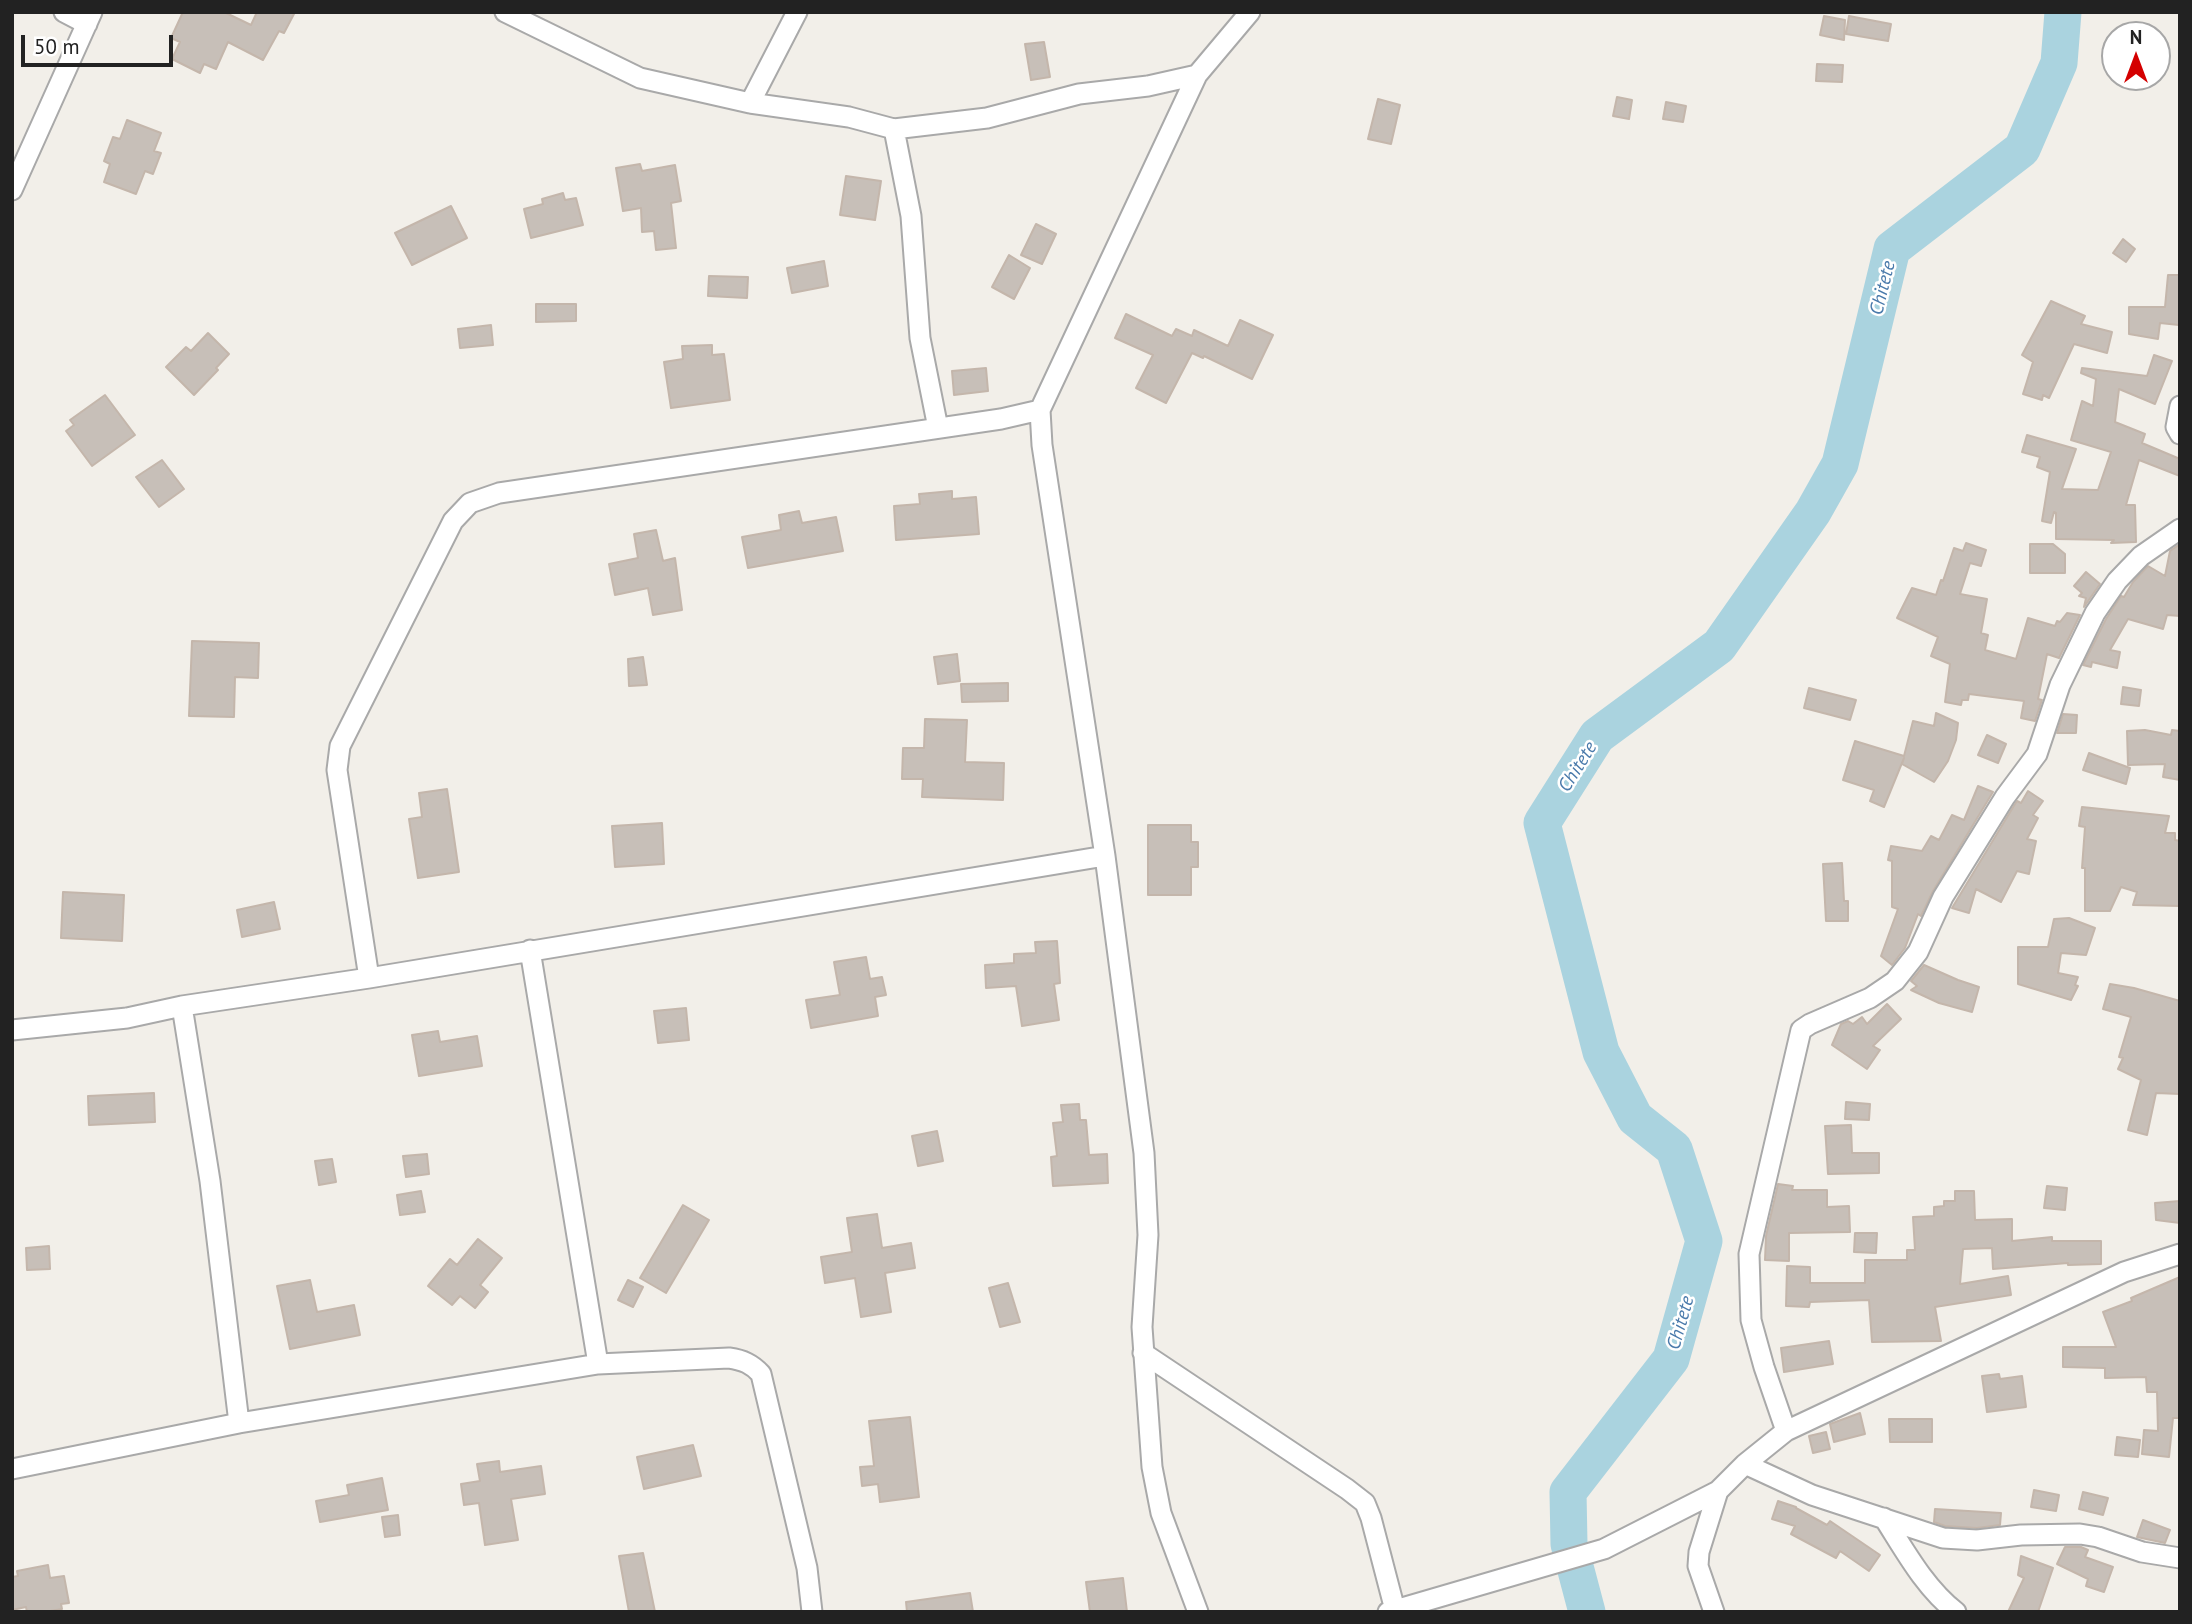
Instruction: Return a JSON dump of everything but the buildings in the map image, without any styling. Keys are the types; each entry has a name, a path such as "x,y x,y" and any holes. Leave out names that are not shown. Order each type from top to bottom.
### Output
{"street":[{"path":"12,190 90,18 64,12"},
{"path":"505,12 640,78 750,103 849,117 894,129 987,118 1079,94 1148,86 1197,75"},
{"path":"750,103 797,12"},
{"path":"1198,1612 1161,1513 1152,1467 1142,1327 1148,1235 1144,1153 1105,856 1042,445 1040,410 1197,75 1250,12"},
{"path":"894,129 911,216 920,338 938,428"},
{"path":"2180,406 2176,427 2180,434"},
{"path":"369,978 337,770 340,746 453,521 470,503 499,493 1001,419 1040,410"},
{"path":"1786,1431 1751,1320 1749,1254 1801,1030 1870,998 1895,981 1918,952 1943,897 2005,797 2037,754 2060,685 2095,613 2117,581 2141,556 2180,529"},
{"path":"12,1030 127,1017 1105,856"},
{"path":"530,950 598,1364"},
{"path":"182,1006 210,1181 239,1423"},
{"path":"1143,1353 1365,1503 1371,1518 1392,1611 1604,1549 1717,1491 1786,1431 2124,1272 2180,1254"},
{"path":"12,1469 239,1423 598,1364 729,1358 753,1366 761,1374 807,1569 812,1612"},
{"path":"1745,1464 1812,1494 1943,1538 1977,1540 2034,1534 2080,1534 2098,1537 2142,1552 2180,1558"},
{"path":"1714,1612 1698,1566 1699,1552 1717,1491"},
{"path":"1885,1518 1917,1569 1945,1603 1956,1612"}],"waterway":[{"name":"Chitete","path":"1587,1612 1569,1544 1568,1492 1671,1359 1704,1241 1674,1149 1635,1118 1601,1052 1542,823 1597,736 1719,646 1813,512 1840,464 1892,249 2022,149 2059,63 2063,12"}]}
